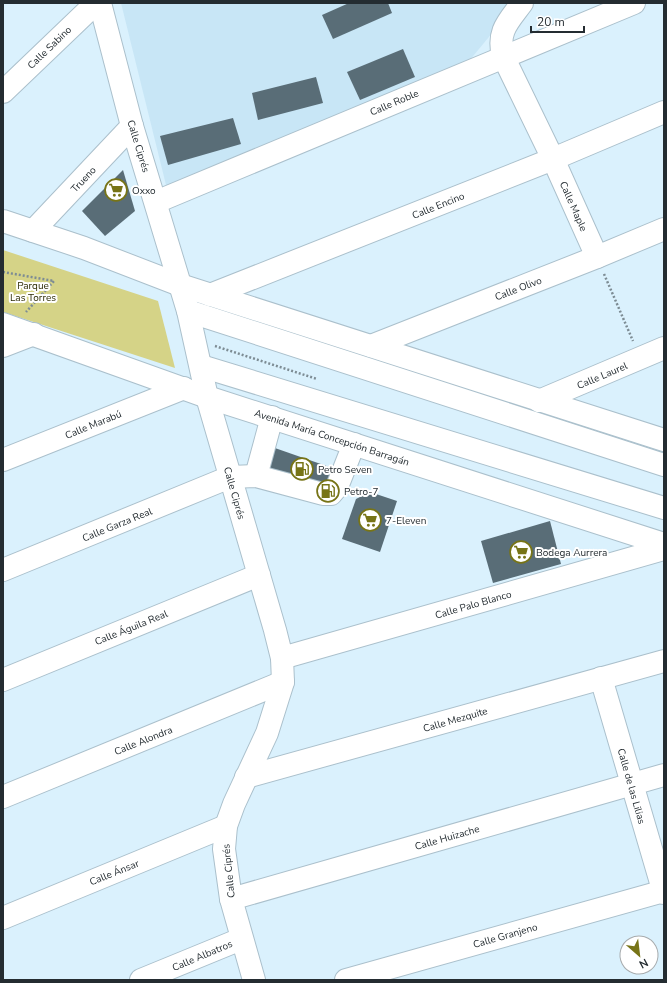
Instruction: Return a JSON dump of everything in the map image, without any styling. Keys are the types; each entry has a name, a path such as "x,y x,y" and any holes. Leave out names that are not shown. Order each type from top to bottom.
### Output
{"street":[{"name":"Calle Sabino","path":"3,92 96,3"},
{"name":"Calle Ciprés","path":"100,3 132,126 188,311 207,397 282,658 283,682 270,727 246,777 226,826 224,849 231,899 241,939 254,980"},
{"path":"503,56 500,44 503,30 522,3"},
{"name":"Calle Roble","path":"156,202 503,56 634,3"},
{"name":"Calle Maple","path":"503,56 553,159 597,257"},
{"name":"Calle Encino","path":"210,295 553,159 664,112"},
{"name":"Trueno","path":"33,231 132,126"},
{"path":"3,221 210,295 664,440"},
{"name":"Calle Olivo","path":"371,346 597,257 664,228"},
{"path":"188,311 664,465"},
{"path":"3,346 19,325"},
{"name":"Avenida María Concepción Barragán","path":"19,325 207,397 664,544"},
{"name":"Calle Laurel","path":"539,401 664,348"},
{"path":"200,366 664,508"},
{"name":"Calle Marabú","path":"3,460 184,388"},
{"path":"256,476 272,417"},
{"path":"230,477 256,476 323,494 331,494 337,487 354,444"},
{"name":"Calle Garza Real","path":"3,570 230,477"},
{"name":"Calle Palo Blanco","path":"282,658 664,549"},
{"name":"Calle Águila Real","path":"3,680 259,575"},
{"name":"Calle Mezquite","path":"246,777 664,661"},
{"name":"Calle de las Lilias","path":"601,678 664,892"},
{"name":"Calle Alondra","path":"3,797 283,682"},
{"name":"Calle Huizache","path":"231,899 664,775"},
{"name":"Calle Ánsar","path":"3,918 226,826"},
{"name":"Calle Granjeno","path":"346,980 664,892"},
{"name":"Calle Albatros","path":"141,980 241,939"}],"path":[{"path":"597,257 640,358"},
{"path":"3,272 54,281 19,325"}],"shaded area":[{"path":"121,3 517,3 469,61 167,189"}],"green space":[{"name":"Parque Las Torres","path":"3,250 158,301 175,368 3,312"}],"building":[{"path":"349,3 388,3 392,13 333,39 322,15"},
{"path":"403,49 415,77 360,100 347,72"},
{"path":"316,77 323,103 258,120 252,93"},
{"path":"233,118 241,144 168,165 160,136"},
{"name":"Oxxo","path":"123,170 135,211 105,236 82,211"},
{"name":"Petro Seven","path":"272,447 338,470 331,490 266,467"},
{"name":"7-Eleven","path":"370,492 397,501 380,552 342,539 356,499"},
{"name":"Bodega Aurrera","path":"550,521 561,564 493,583 481,541"}],"place":[{"name":"Oxxo","path":"116,190"},
{"name":"Petro Seven","path":"302,469"},
{"name":"Petro-7","path":"328,491"},
{"name":"7-Eleven","path":"370,520"},
{"name":"Bodega Aurrera","path":"521,552"}]}
